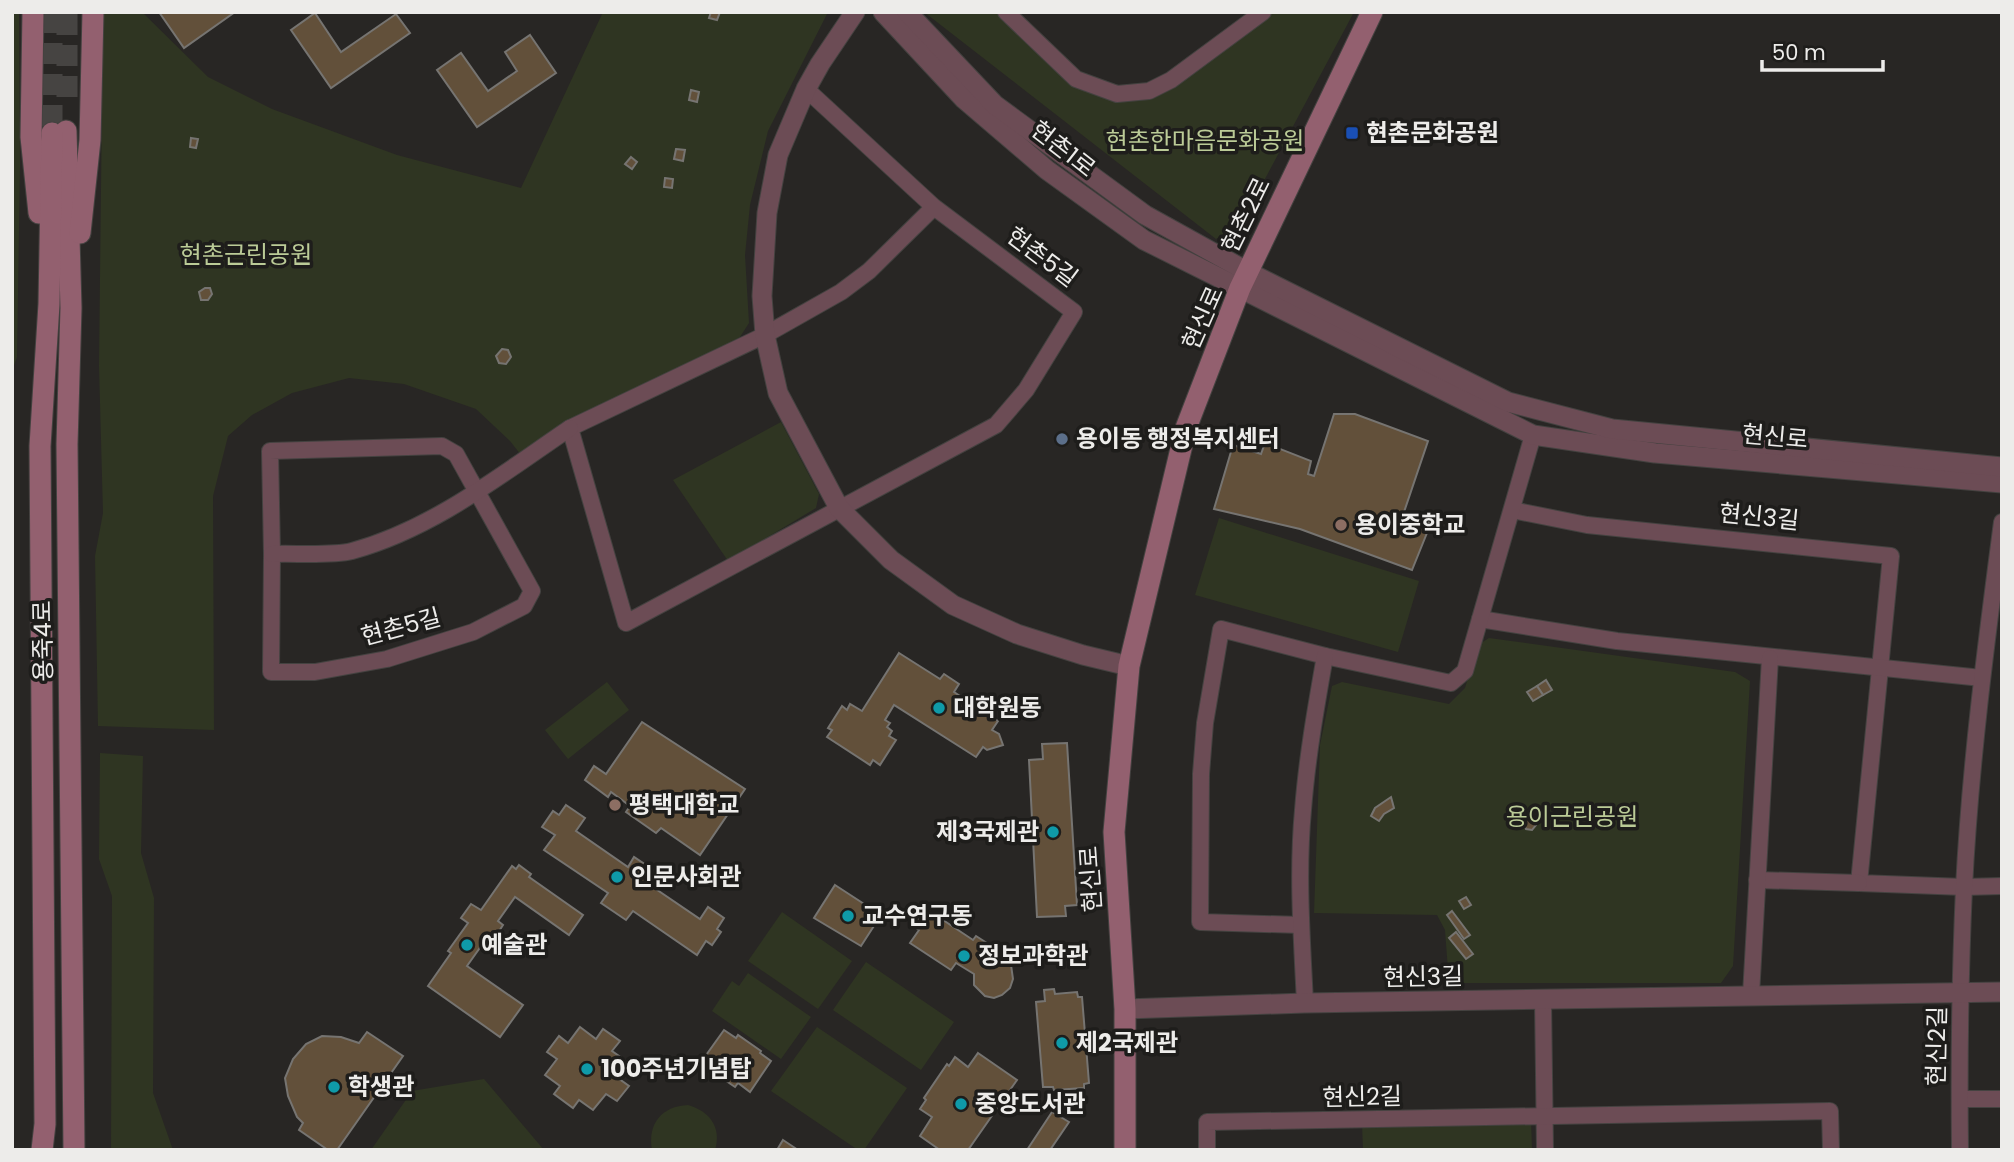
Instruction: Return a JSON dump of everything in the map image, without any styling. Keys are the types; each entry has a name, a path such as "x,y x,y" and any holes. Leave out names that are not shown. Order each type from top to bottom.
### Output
{"main road":[{"path":"33,12 31,137 49,304"},
{"path":"71,308 90,140 93,12"},
{"name":"현촌2로","path":"1244,280 1372,12"},
{"name":"용죽4로","path":"42,1150 45,1124 40,446 59,132 71,308 67,444 76,1145"},
{"name":"현신로","path":"1125,1150 1125,1009 1114,832 1129,666 1186,428 1244,280"},
{"path":"35,1150 45,1124"}],"street":[{"path":"855,12 806,89 778,155 767,213 761,296 765,335 778,393 839,508 891,560 953,605 1017,634 1129,666"},
{"name":"현촌1로","path":"883,12 964,99 1047,170 1143,240 1244,280"},
{"name":"현신로","path":"908,12 995,105 1145,215 1244,280 1533,435 1656,453 2002,483"},
{"path":"1006,12 1076,79 1117,94 1149,91 1171,80 1263,12"},
{"name":"현촌5길","path":"570,428 626,623 996,425 1026,390 1074,312 934,207 806,89"},
{"path":"272,554 350,551 411,530 570,428 765,335 841,292 869,271 934,207"},
{"name":"현신로","path":"1244,280 1508,402 1546,413 1612,429 2002,467"},
{"path":"1301,925 1200,922 1200,774 1205,723 1221,629 1325,656 1451,683 1465,671 1533,435"},
{"name":"현촌5길","path":"442,446 456,454 532,591 524,606 472,632 387,659 315,672 271,672 272,554 270,451 442,446"},
{"name":"현신3길","path":"1512,509 1587,525 1891,556 1859,883"},
{"path":"1961,992 1964,887 1982,678 2002,522"},
{"path":"1480,619 1570,635 1770,658 1880,666 1982,678"},
{"path":"1306,1003 1301,925 1302,812 1325,656"},
{"path":"1751,995 1770,658"},
{"path":"1757,880 2002,886"},
{"name":"현신2길","path":"1960,1150 1961,992"},
{"name":"현신3길","path":"1125,1009 1306,1003 2002,992"},
{"path":"1543,999 1545,1150"},
{"name":"현신2길","path":"1960,1099 2002,1099"},
{"name":"현신2길","path":"1207,1150 1207,1122 1830,1111 1830,1150"}],"green space":[{"path":"12,12 19,12 20,165 17,357 12,371"},
{"name":"현촌근린공원","path":"103,12 142,12 208,77 272,109 397,155 521,188 603,12 828,12 768,131 750,205 745,255 749,323 740,337 521,455 476,409 404,384 349,378 292,393 252,415 228,436 213,496 214,730 98,726 95,556 103,513 99,366"},
{"name":"현촌한마음문화공원","path":"924,12 1008,12 1075,79 1146,91 1263,12 1354,12 1243,220 1216,239"},
{"path":"781,422 819,494 816,508 728,561 673,480"},
{"path":"1219,518 1419,581 1398,652 1195,595"},
{"name":"용이근린공원","path":"1489,638 1735,672 1750,681 1733,966 1721,983 1449,983 1445,930 1437,915 1314,913 1320,745 1332,686 1342,682 1449,704 1465,688 1478,645"},
{"path":"607,682 629,710 568,759 545,730"},
{"path":"100,753 143,756 141,853 154,898 153,1093 173,1150 111,1150 112,896 99,859"},
{"path":"782,912 852,961 818,1009 748,961"},
{"path":"866,962 954,1022 921,1070 833,1010"},
{"path":"748,973 811,1017 781,1059 712,1011 732,981 739,986"},
{"path":"817,1027 907,1088 864,1150 858,1150 771,1091"},
{"path":"484,1079 544,1150 371,1150 412,1091"},
{"path":"688,1105 702,1111 712,1121 717,1134 715,1150 652,1150 652,1132 658,1118 671,1109"},
{"path":"1531,1120 1532,1150 1363,1150 1362,1124"}],"building":[{"path":"159,12 235,12 184,48"},
{"path":"711,12 720,12 717,20 709,18"},
{"path":"315,13 341,52 396,14 410,33 331,88 291,30"},
{"path":"530,35 556,73 477,127 437,70 461,53 488,91 517,71 505,52"},
{"path":"691,90 699,92 697,102 689,100"},
{"path":"191,138 198,139 196,148 190,147"},
{"path":"676,149 685,150 683,161 674,159"},
{"path":"631,157 637,162 632,169 625,164"},
{"path":"665,178 673,179 672,188 664,187"},
{"path":"210,288 212,294 208,300 201,300 199,292"},
{"path":"502,349 508,350 511,357 506,364 499,363 496,356"},
{"path":"1334,414 1355,414 1428,441 1403,515 1431,523 1412,570 1300,529 1214,509 1233,445 1261,454 1265,443 1311,461 1308,474 1314,476"},
{"name":"대학원동","path":"899,653 940,679 944,674 959,684 954,692 998,721 992,730 999,734 1003,745 987,750 983,747 976,757 894,705 885,720 890,723 887,727 892,731 889,736 896,740 880,765 873,760 870,765 827,737 832,730 828,728 842,706 847,710 850,704 862,711"},
{"path":"1546,680 1552,690 1543,695 1537,686"},
{"path":"1537,686 1543,695 1533,701 1527,692"},
{"path":"642,722 745,789 700,855 661,828 656,833 626,812 630,806 611,792 608,797 585,780 594,766 606,774"},
{"name":"제3국제관","path":"1067,743 1077,905 1065,906 1066,916 1037,917 1029,760 1043,759 1042,744"},
{"path":"1391,797 1394,808 1379,821 1371,816 1375,808"},
{"name":"인문사회관","path":"566,805 585,818 576,831 628,867 634,857 655,871 647,883 700,919 708,907 724,918 717,929 721,932 712,945 706,941 697,955 633,911 626,920 601,903 608,893 544,850 555,835 542,827 553,811 559,815"},
{"path":"1527,818 1534,820 1536,825 1532,830 1526,829 1523,822"},
{"name":"예술관","path":"519,865 531,874 529,877 583,915 569,935 515,897 498,921 503,925 494,939 489,935 467,966 523,1005 500,1037 428,986 468,923 461,918 471,904 481,910 512,866 516,869"},
{"name":"교수연구동","path":"835,885 881,915 861,946 814,918"},
{"path":"1466,897 1471,905 1464,909 1459,901"},
{"path":"1452,911 1470,935 1464,939 1447,915"},
{"name":"정보과학관","path":"931,912 973,940 976,936 990,945 988,948 1011,965 1013,979 1010,988 994,998 985,996 974,985 974,974 956,963 951,970 910,943 919,930 913,926 922,913 928,917"},
{"path":"1456,932 1473,954 1466,959 1449,938"},
{"name":"제2국제관","path":"1054,989 1055,994 1077,992 1078,997 1082,997 1089,1083 1084,1084 1084,1088 1054,1090 1053,1087 1043,1087 1036,1002 1045,1001 1044,990"},
{"name":"100주년기념탑","path":"580,1027 596,1039 603,1029 620,1041 612,1051 629,1063 618,1078 629,1086 617,1101 606,1094 593,1110 579,1100 573,1108 554,1094 560,1086 545,1075 557,1059 547,1052 559,1036 568,1043"},
{"path":"724,1030 736,1038 738,1035 771,1061 750,1092 738,1083 735,1087 713,1072 717,1067 704,1058"},
{"name":"학생관","path":"367,1032 403,1056 337,1150 328,1150 299,1130 303,1123 297,1117 288,1096 285,1078 293,1059 306,1044 322,1036 341,1037 359,1043"},
{"name":"중앙도서관","path":"978,1053 1017,1080 968,1150 940,1150 920,1136 932,1117 920,1109 926,1100 924,1098 947,1064 949,1066 955,1057 968,1067"},
{"path":"1052,1112 1069,1122 1050,1150 1027,1150"},
{"path":"783,1140 798,1150 777,1150"}],"tunnel":[{"path":"52,12 52,133"},
{"path":"67,12 67,97"}],"place":[{"name":"현촌문화공원","path":"1352,133"},
{"name":"용이동 행정복지센터","path":"1062,439"},
{"name":"용이중학교","path":"1341,525"},
{"name":"대학원동","path":"939,708"},
{"name":"평택대학교","path":"615,805"},
{"name":"제3국제관","path":"1053,832"},
{"name":"인문사회관","path":"617,877"},
{"name":"교수연구동","path":"848,916"},
{"name":"예술관","path":"467,945"},
{"name":"정보과학관","path":"964,956"},
{"name":"제2국제관","path":"1062,1043"},
{"name":"100주년기념탑","path":"587,1069"},
{"name":"학생관","path":"334,1087"},
{"name":"중앙도서관","path":"961,1104"}]}
